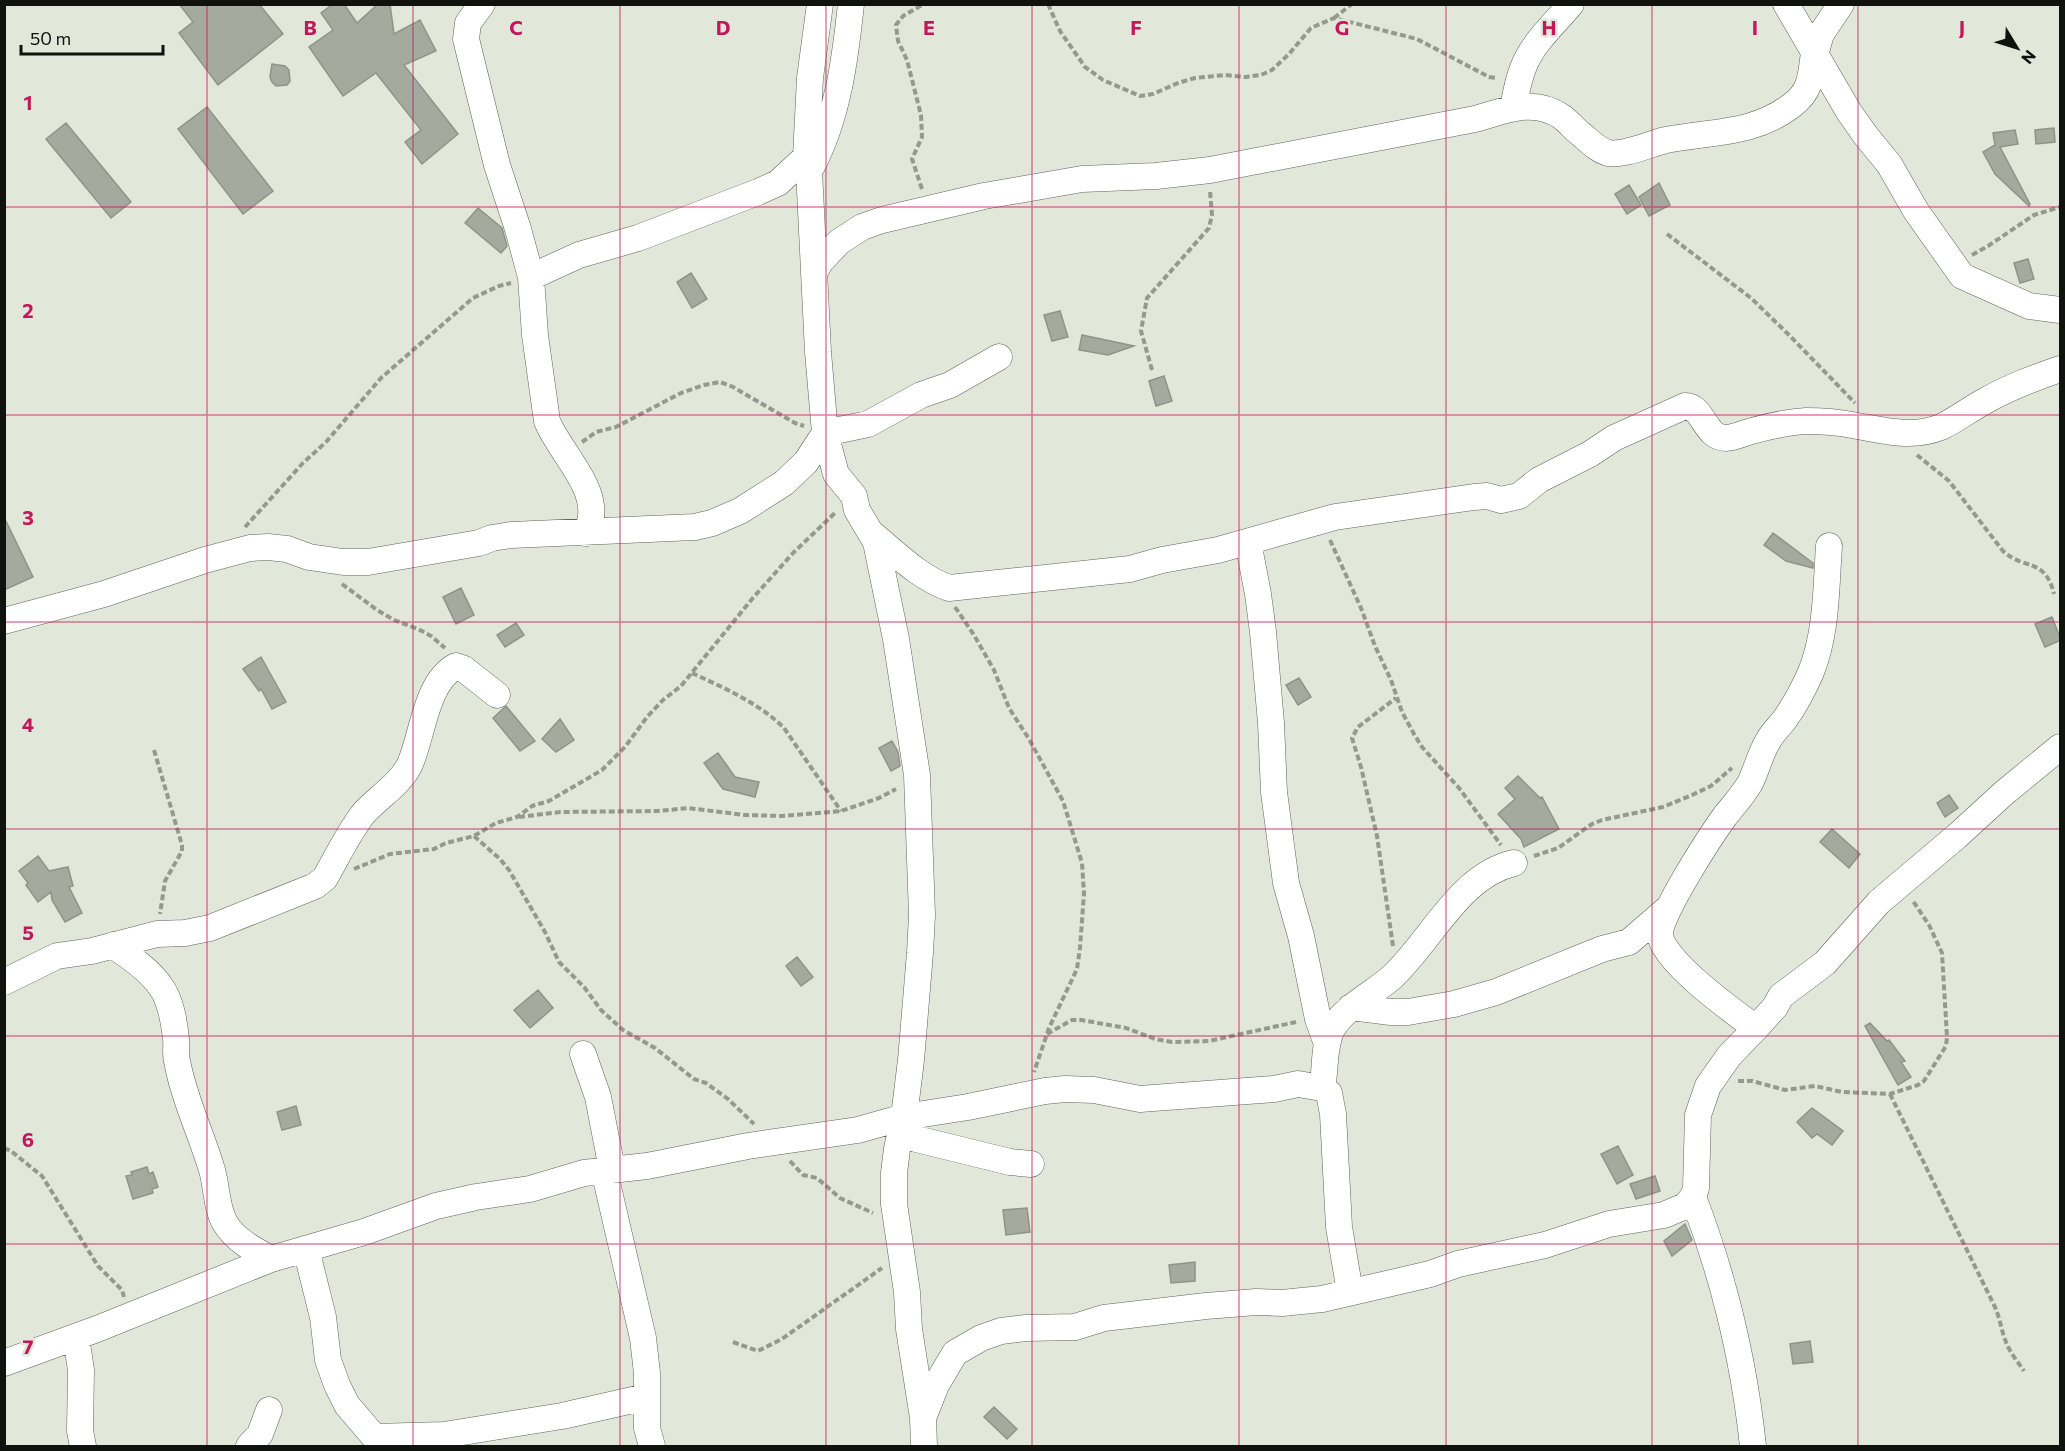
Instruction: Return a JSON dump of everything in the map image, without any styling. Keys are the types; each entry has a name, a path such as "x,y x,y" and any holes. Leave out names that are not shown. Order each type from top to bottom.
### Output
{"street":[{"path":"482,4 468,23 466,39 497,165 530,275 535,335 547,421 552,434 567,454 590,499 591,522 585,533"},
{"path":"820,4 810,78 808,164 818,352 825,433 836,474 854,496 857,510 876,542 896,639 916,775 922,915 915,1018 894,1173 894,1204 907,1292 909,1329 923,1418 924,1446"},
{"path":"530,275 579,255 638,238 758,192 778,183 808,164 822,146 834,108 844,59 851,4"},
{"path":"1513,108 1527,60 1571,4"},
{"path":"1785,4 1849,112 1889,164 1916,211 1962,276 2029,306 2061,310"},
{"path":"814,273 821,261 839,242 862,227 927,210 1013,190 1082,179 1156,176 1204,170 1453,124 1513,108 1527,106 1554,112 1564,118 1596,148 1606,152 1628,152 1640,146 1668,140 1720,134 1770,120 1803,95 1809,85 1814,54 1821,33 1841,4"},
{"path":"4,621 104,594 205,560 250,548 287,549 309,557 344,562 368,562 479,543 511,535 695,527 712,523 740,511 784,483 806,462 825,433 868,424 921,395 951,384 999,357"},
{"path":"870,532 916,571 939,585 950,588 1130,569 1162,560 1218,550 1321,520 1474,497 1487,496 1509,500 1519,496 1539,480 1582,459 1614,438 1685,406 1697,410 1703,422 1712,432 1726,438 1783,423 1807,421 1849,424 1891,434 1920,432 1942,427 1986,400 2026,381 2061,369"},
{"path":"1248,542 1263,632 1274,792 1286,884 1301,936 1318,1019 1327,1044"},
{"path":"1756,1028 1706,991 1673,958 1660,934 1666,910 1709,840 1750,783 1767,742 1803,690 1812,670 1825,610 1829,546"},
{"path":"4,982 57,956 92,951 157,934 185,933 229,921 315,886 325,878 363,814 406,771 417,749 434,692 448,670 456,666 464,669 497,695"},
{"path":"923,1418 936,1385 955,1353 981,1338 1001,1331 1076,1327 1104,1318 1206,1305 1306,1301 1430,1274 1467,1262 1545,1245 1609,1224 1664,1215 1685,1206 1693,1197 1696,1188 1698,1115 1702,1101 1714,1075 1729,1056 1775,1007 1781,996 1824,963 1878,902 2061,747"},
{"path":"1322,1088 1326,1070 1327,1044 1334,1028 1351,1007 1391,978 1413,955 1447,909 1474,884 1501,866 1514,863"},
{"path":"1351,1007 1408,1012 1454,1004 1496,992 1602,949 1629,942 1666,910"},
{"path":"113,945 153,977 162,988 170,1004 179,1068 186,1095 213,1172 219,1208 224,1222 247,1245 270,1259"},
{"path":"583,1054 598,1097 608,1170 643,1338 647,1373 647,1428 652,1446"},
{"path":"4,1363 270,1259 374,1229 436,1206 530,1189 584,1173 647,1167 767,1144 858,1130 902,1126 1027,1093 1065,1089 1094,1090 1140,1099 1274,1089 1298,1084 1322,1088 1329,1093 1333,1114 1339,1227 1350,1292"},
{"path":"902,1126 1010,1162 1031,1164"},
{"path":"1693,1197 1706,1233 1739,1347 1753,1446"},
{"path":"306,1249 323,1317 328,1360 337,1385 347,1405 378,1442 444,1435 562,1416 646,1397"},
{"path":"76,1336 81,1370 80,1431 83,1446"},
{"path":"249,1446 260,1434 269,1410"}],"path":[{"path":"924,4 903,16 896,25 896,33 907,60 921,115 922,137 912,159 927,210"},
{"path":"1048,4 1060,31 1085,67 1104,80 1140,96 1153,94 1194,78 1261,75 1272,70 1311,28 1334,18 1352,4"},
{"path":"1334,18 1417,39 1489,77 1519,81"},
{"path":"1152,370 1141,331 1146,298 1212,223 1210,192 1204,170"},
{"path":"1955,264 1988,246 2034,214 2061,207"},
{"path":"1667,234 1751,298 1859,408"},
{"path":"225,555 242,530 326,442 381,378 473,298 530,275"},
{"path":"567,454 596,432 616,427 681,393 720,382 733,387 795,423 825,433"},
{"path":"1891,434 1949,481 2003,551 2012,559 2044,572 2051,582 2054,594"},
{"path":"517,817 532,806 549,801 602,770 625,747 647,717 681,686 793,553 854,496"},
{"path":"1321,520 1361,608 1391,680 1396,698 1422,747 1459,788 1514,863 1558,848 1592,824 1602,820 1662,807 1692,795 1711,786 1735,765"},
{"path":"309,557 360,599 394,620 431,636 444,647 456,666"},
{"path":"939,585 974,635 994,670 1009,708 1063,801 1082,863 1084,893 1077,969 1047,1034 1027,1093"},
{"path":"692,673 722,687 772,716 784,728 841,811"},
{"path":"1396,698 1358,727 1352,738 1377,836 1390,931 1398,970"},
{"path":"154,750 182,845 182,851 165,881 157,934"},
{"path":"325,878 360,867 390,854 434,849 446,843 474,836 496,823 517,817 560,812 658,811 688,808 762,816 841,811 879,798 916,775"},
{"path":"474,836 509,870 545,932 553,953 584,987 601,1010 623,1030 656,1048 694,1079 706,1083 728,1099 754,1124 767,1144 791,1162 803,1175 818,1178 840,1197 890,1224 900,1245 884,1266 782,1340 758,1352 733,1341"},
{"path":"1714,1075 1737,1082 1752,1081 1785,1090 1815,1086 1842,1092 1890,1094 1924,1081 1946,1046 1942,953 1923,915 1900,884"},
{"path":"1047,1034 1072,1020 1126,1028 1155,1039 1209,1041 1318,1019"},
{"path":"1890,1094 1998,1312 2010,1350 2024,1371"},
{"path":"4,1149 11,1151 42,1176 98,1266 122,1290 128,1316"}],"building":[{"path":"179,4 259,4 283,34 218,85 179,33 193,22"},
{"path":"333,4 344,4 357,23 378,4 390,4 394,34 420,20 436,51 404,65 458,134 422,164 405,142 421,130 376,73 343,96 309,47 333,30 321,13"},
{"path":"272,64 285,66 289,70 290,81 287,85 276,86 272,82 270,77"},
{"path":"207,107 273,191 243,214 178,129"},
{"path":"66,123 131,202 111,218 46,139"},
{"path":"2054,128 2055,142 2036,144 2035,130"},
{"path":"2015,130 2018,144 2000,147 2029,206 1995,174 1983,152 1995,145 1993,133"},
{"path":"1659,183 1670,205 1649,216 1639,197"},
{"path":"1629,185 1641,205 1627,214 1615,194"},
{"path":"478,208 502,228 507,246 501,253 465,223"},
{"path":"2028,259 2034,279 2020,283 2014,263"},
{"path":"691,273 707,299 692,308 677,282"},
{"path":"1060,311 1068,337 1052,341 1044,315"},
{"path":"1082,335 1134,346 1108,355 1079,350"},
{"path":"1164,376 1172,401 1156,406 1149,381"},
{"path":"4,517 33,577 4,590"},
{"path":"1773,533 1813,563 1813,568 1786,561 1764,545"},
{"path":"461,588 474,615 456,624 443,597"},
{"path":"2052,617 2061,640 2045,647 2035,624"},
{"path":"516,623 524,635 505,647 497,635"},
{"path":"261,657 286,702 272,709 261,689 259,691 243,669"},
{"path":"1299,678 1311,697 1298,705 1286,685"},
{"path":"506,706 535,741 520,751 493,718"},
{"path":"560,719 574,740 556,752 542,739"},
{"path":"892,741 898,752 900,766 891,771 879,748"},
{"path":"718,753 735,777 759,782 755,797 723,789 704,763"},
{"path":"1518,776 1540,798 1542,797 1559,829 1524,847 1521,839 1498,814 1515,799 1505,788"},
{"path":"1949,795 1958,808 1945,817 1937,803"},
{"path":"1832,829 1860,854 1849,868 1820,842"},
{"path":"38,856 49,871 68,867 73,886 69,887 82,913 65,922 52,900 51,892 38,902 19,871"},
{"path":"797,957 813,977 801,986 786,966"},
{"path":"538,990 553,1008 530,1028 514,1010"},
{"path":"1870,1023 1887,1041 1889,1040 1905,1061 1901,1062 1911,1077 1898,1085 1865,1026"},
{"path":"296,1106 301,1125 282,1130 277,1112"},
{"path":"1812,1108 1843,1131 1832,1145 1817,1134 1812,1138 1797,1122"},
{"path":"1618,1146 1633,1175 1617,1184 1601,1154"},
{"path":"147,1167 149,1174 153,1172 158,1187 152,1189 153,1193 133,1199 126,1176"},
{"path":"1655,1176 1660,1191 1636,1199 1630,1184"},
{"path":"1027,1208 1030,1232 1006,1235 1003,1210"},
{"path":"1685,1224 1692,1240 1672,1256 1664,1241"},
{"path":"1195,1262 1195,1281 1171,1283 1169,1265"},
{"path":"1810,1341 1813,1362 1793,1364 1790,1344"},
{"path":"994,1407 1017,1429 1007,1439 984,1417"}]}
